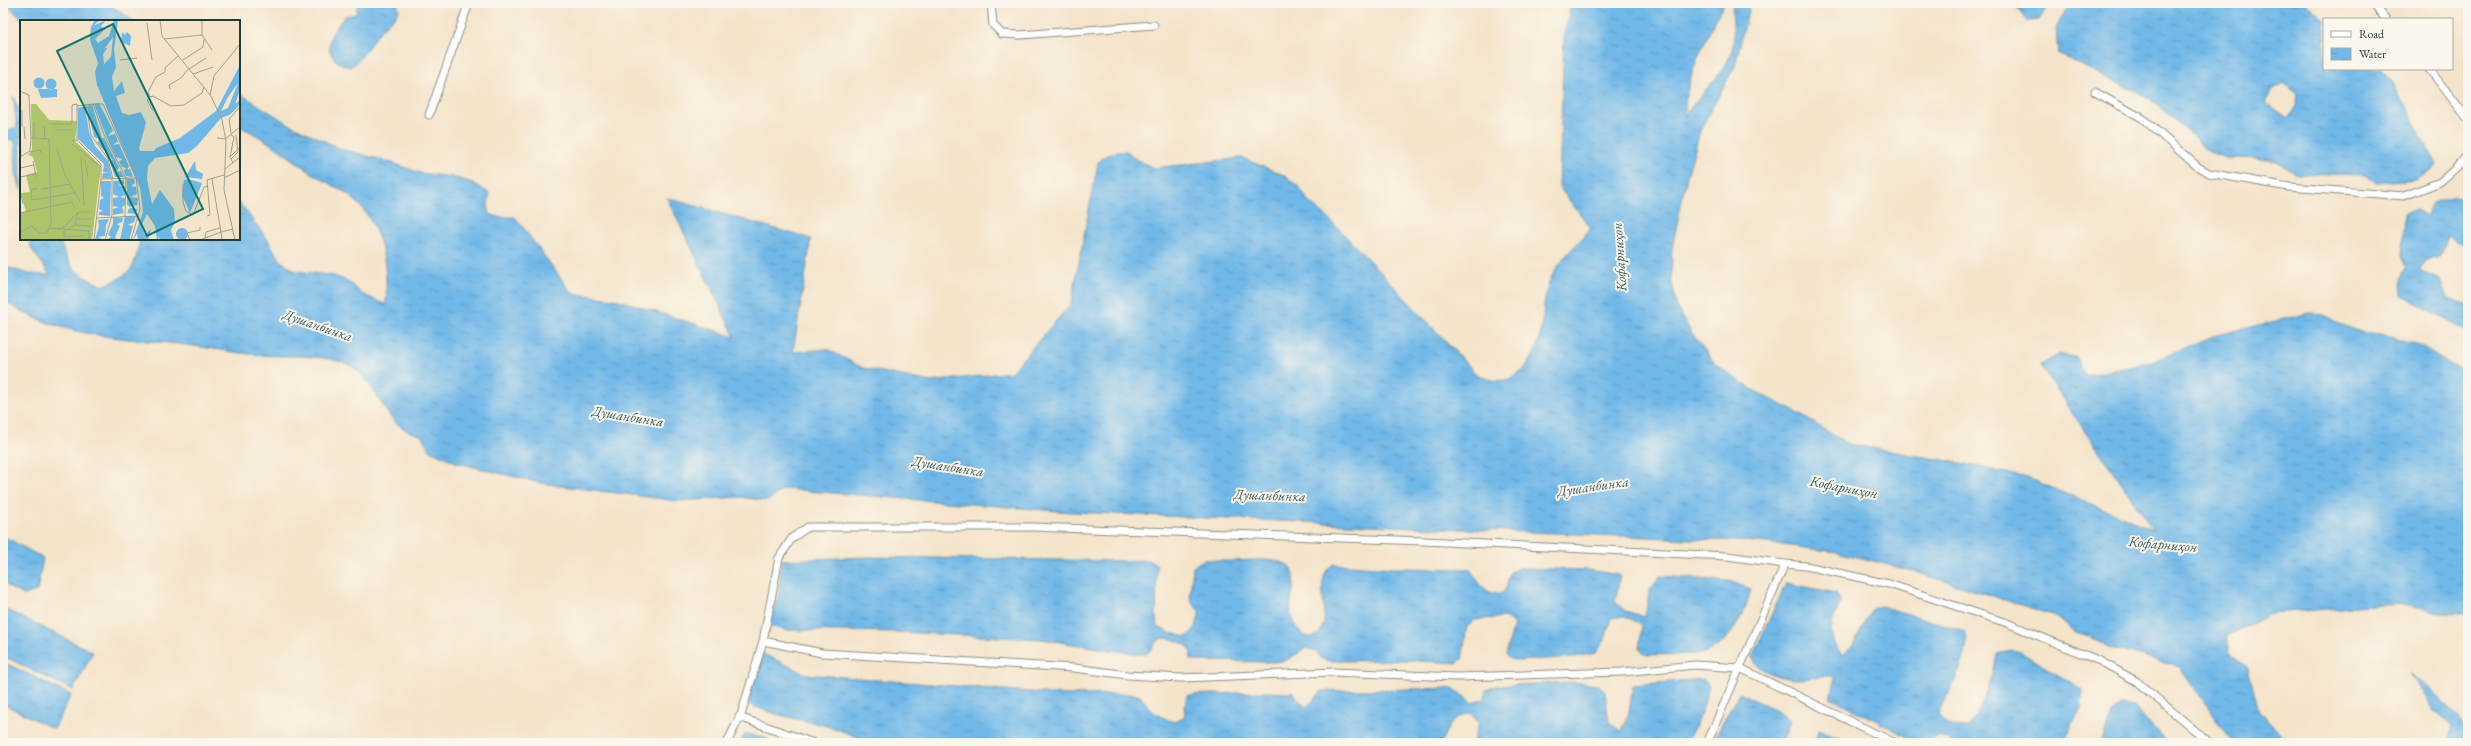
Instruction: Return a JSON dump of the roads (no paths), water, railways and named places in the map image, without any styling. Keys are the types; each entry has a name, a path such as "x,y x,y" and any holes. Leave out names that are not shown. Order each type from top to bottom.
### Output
{"street":[{"path":"429,116 469,3"},
{"path":"991,3 993,25 1002,34 1020,35 1154,25"},
{"path":"2372,3 2385,18"},
{"path":"2430,70 2468,119"},
{"path":"2095,92 2142,118 2198,167 2209,173 2289,187 2404,196 2440,182 2457,167 2468,152"},
{"path":"727,743 739,718 763,641 779,558 792,538 808,527 1032,527 1424,541 1560,550 1727,556 1806,566 1889,584 2014,626 2100,661 2136,681 2210,743"},
{"path":"1707,743 1785,564"},
{"path":"763,641 822,653 1074,668 1181,678 1333,672 1457,677 1622,672 1695,665 1740,668 1895,743"},
{"path":"739,718 814,743"},
{"path":"2196,743 2200,734"}],"water":[{"path":"5,3 107,3 132,20 23,20"},
{"path":"358,3 397,3 399,10 394,18 385,26 356,63 351,67 345,66 336,60 332,56 329,46 333,32 345,16 356,14"},
{"path":"1571,3 1724,3 1692,72 1688,87 1685,117 1725,66 1730,56 1733,46 1733,3 1750,3 1735,66 1701,128 1687,176 1672,248 1671,278 1677,308 1693,335 1716,365 1751,389 1794,411 1848,444 1966,464 2028,478 2153,529 2040,366 2060,354 2077,358 2085,376 2153,362 2213,336 2309,313 2323,314 2334,322 2366,334 2381,334 2423,347 2465,373 2468,379 2468,614 2439,613 2399,604 2271,613 2227,636 2230,653 2248,668 2259,712 2289,743 2233,743 2180,667 2110,648 2089,636 2072,631 2053,615 1909,570 1837,552 1759,542 1071,512 783,489 767,501 741,497 678,501 540,483 458,463 430,450 421,435 407,430 396,422 387,412 364,377 355,368 342,362 332,359 311,357 250,354 195,346 96,335 48,323 25,313 3,300 3,266 29,274 50,275 31,248 30,240 59,240 66,257 74,269 85,277 103,286 121,278 134,264 140,240 240,240 240,203 268,240 281,261 296,271 331,275 348,281 362,294 386,305 386,275 384,260 381,246 370,219 361,207 346,193 322,180 268,142 240,126 240,94 287,123 341,149 390,162 420,173 452,177 473,183 489,193 488,213 497,217 515,217 572,293 619,300 735,337 667,198 811,239 793,352 827,349 863,368 931,382 1011,372 1071,304 1098,162 1110,153 1127,151 1137,160 1154,168 1242,158 1284,175 1297,185 1313,206 1328,218 1476,374 1486,378 1504,380 1512,378 1520,373 1531,359 1539,341 1545,297 1550,280 1563,259 1591,228 1559,187 1564,36"},
{"path":"2013,3 2050,3 2039,20 2028,21"},
{"path":"2070,3 2306,3 2323,18 2323,70 2381,70 2393,83 2437,165 2417,179 2378,182 2364,175 2298,173 2269,159 2226,158 2207,151 2181,125 2149,98 2058,54 2056,28","holes":["2284,84 2298,94 2297,104 2288,119 2265,103 2272,89"]},
{"path":"13,96 20,113 20,187 16,173 15,140 3,139 3,132 17,127"},
{"path":"2453,196 2462,199 2468,204 2468,246 2447,235 2440,256 2427,260 2419,270 2439,280 2448,299 2468,306 2468,331 2402,295 2401,279 2407,268 2402,255 2404,212 2416,209 2426,216 2432,204"},
{"path":"3,536 43,558 37,591 24,595 10,588 3,582"},
{"path":"868,557 1127,561 1149,560 1157,566 1156,619 1158,627 1170,633 1187,637 1196,627 1200,612 1191,602 1190,595 1193,567 1204,560 1270,560 1286,564 1291,568 1294,578 1294,589 1290,605 1291,615 1295,626 1299,631 1309,637 1314,637 1319,634 1323,625 1323,582 1328,569 1334,564 1393,568 1470,569 1485,589 1495,593 1500,593 1506,589 1510,572 1519,568 1587,570 1620,575 1615,602 1625,611 1645,617 1649,592 1660,576 1729,581 1751,589 1745,608 1736,626 1724,641 1707,652 1646,655 1639,649 1642,626 1631,619 1620,617 1611,618 1605,640 1596,653 1575,657 1519,661 1510,659 1506,654 1514,625 1510,620 1504,617 1474,620 1467,626 1462,659 1457,663 1404,660 1329,661 1320,658 1317,651 1306,648 1287,660 1276,662 1197,661 1191,659 1190,648 1180,642 1167,638 1158,640 1147,654 1137,654 1041,639 896,632 786,630 773,627 767,622 779,595 781,560"},
{"path":"1786,583 1836,593 1841,602 1832,623 1832,636 1837,649 1843,655 1852,647 1873,608 1881,606 1965,631 1967,640 1963,661 1938,714 1950,726 1958,728 1968,727 1979,710 1987,692 1997,654 2010,649 2022,653 2083,690 2081,708 2063,743 1951,743 1948,739 1939,736 1917,742 1830,697 1835,678 1832,676 1804,679 1782,677 1767,672 1755,663 1752,657"},
{"path":"3,608 93,652 73,690 3,656"},
{"path":"759,652 806,674 1067,695 1134,694 1140,696 1154,712 1174,722 1184,718 1186,699 1188,695 1263,692 1293,693 1306,708 1322,691 1453,688 1472,703 1484,699 1486,690 1495,686 1572,682 1598,685 1605,692 1609,723 1621,731 1629,712 1633,685 1703,679 1709,686 1702,711 1686,743 1472,743 1479,723 1471,713 1452,722 1442,741 1437,743 873,743 829,727 763,710 746,702"},
{"path":"3,662 71,695 54,729 3,704"},
{"path":"2410,672 2446,704 2461,723 2466,733 2468,743 2448,743 2452,726 2431,708"},
{"path":"1739,693 1772,708 1790,721 1782,743 1712,743"},
{"path":"2121,705 2133,707 2167,743 2101,743 2113,711"},
{"path":"1819,730 1851,743 1813,743"},
{"path":"745,734 764,737 772,743 740,743"}],"water label":[{"name":"Кофарниҳон","path":"1619,257"},
{"name":"Душанбинка","path":"318,325"},
{"name":"Душанбинка","path":"628,416"},
{"name":"Душанбинка","path":"948,466"},
{"name":"Душанбинка","path":"1593,486"},
{"name":"Кофарниҳон","path":"1844,487"},
{"name":"Душанбинка","path":"1270,495"},
{"name":"Кофарниҳон","path":"2163,544"}]}
